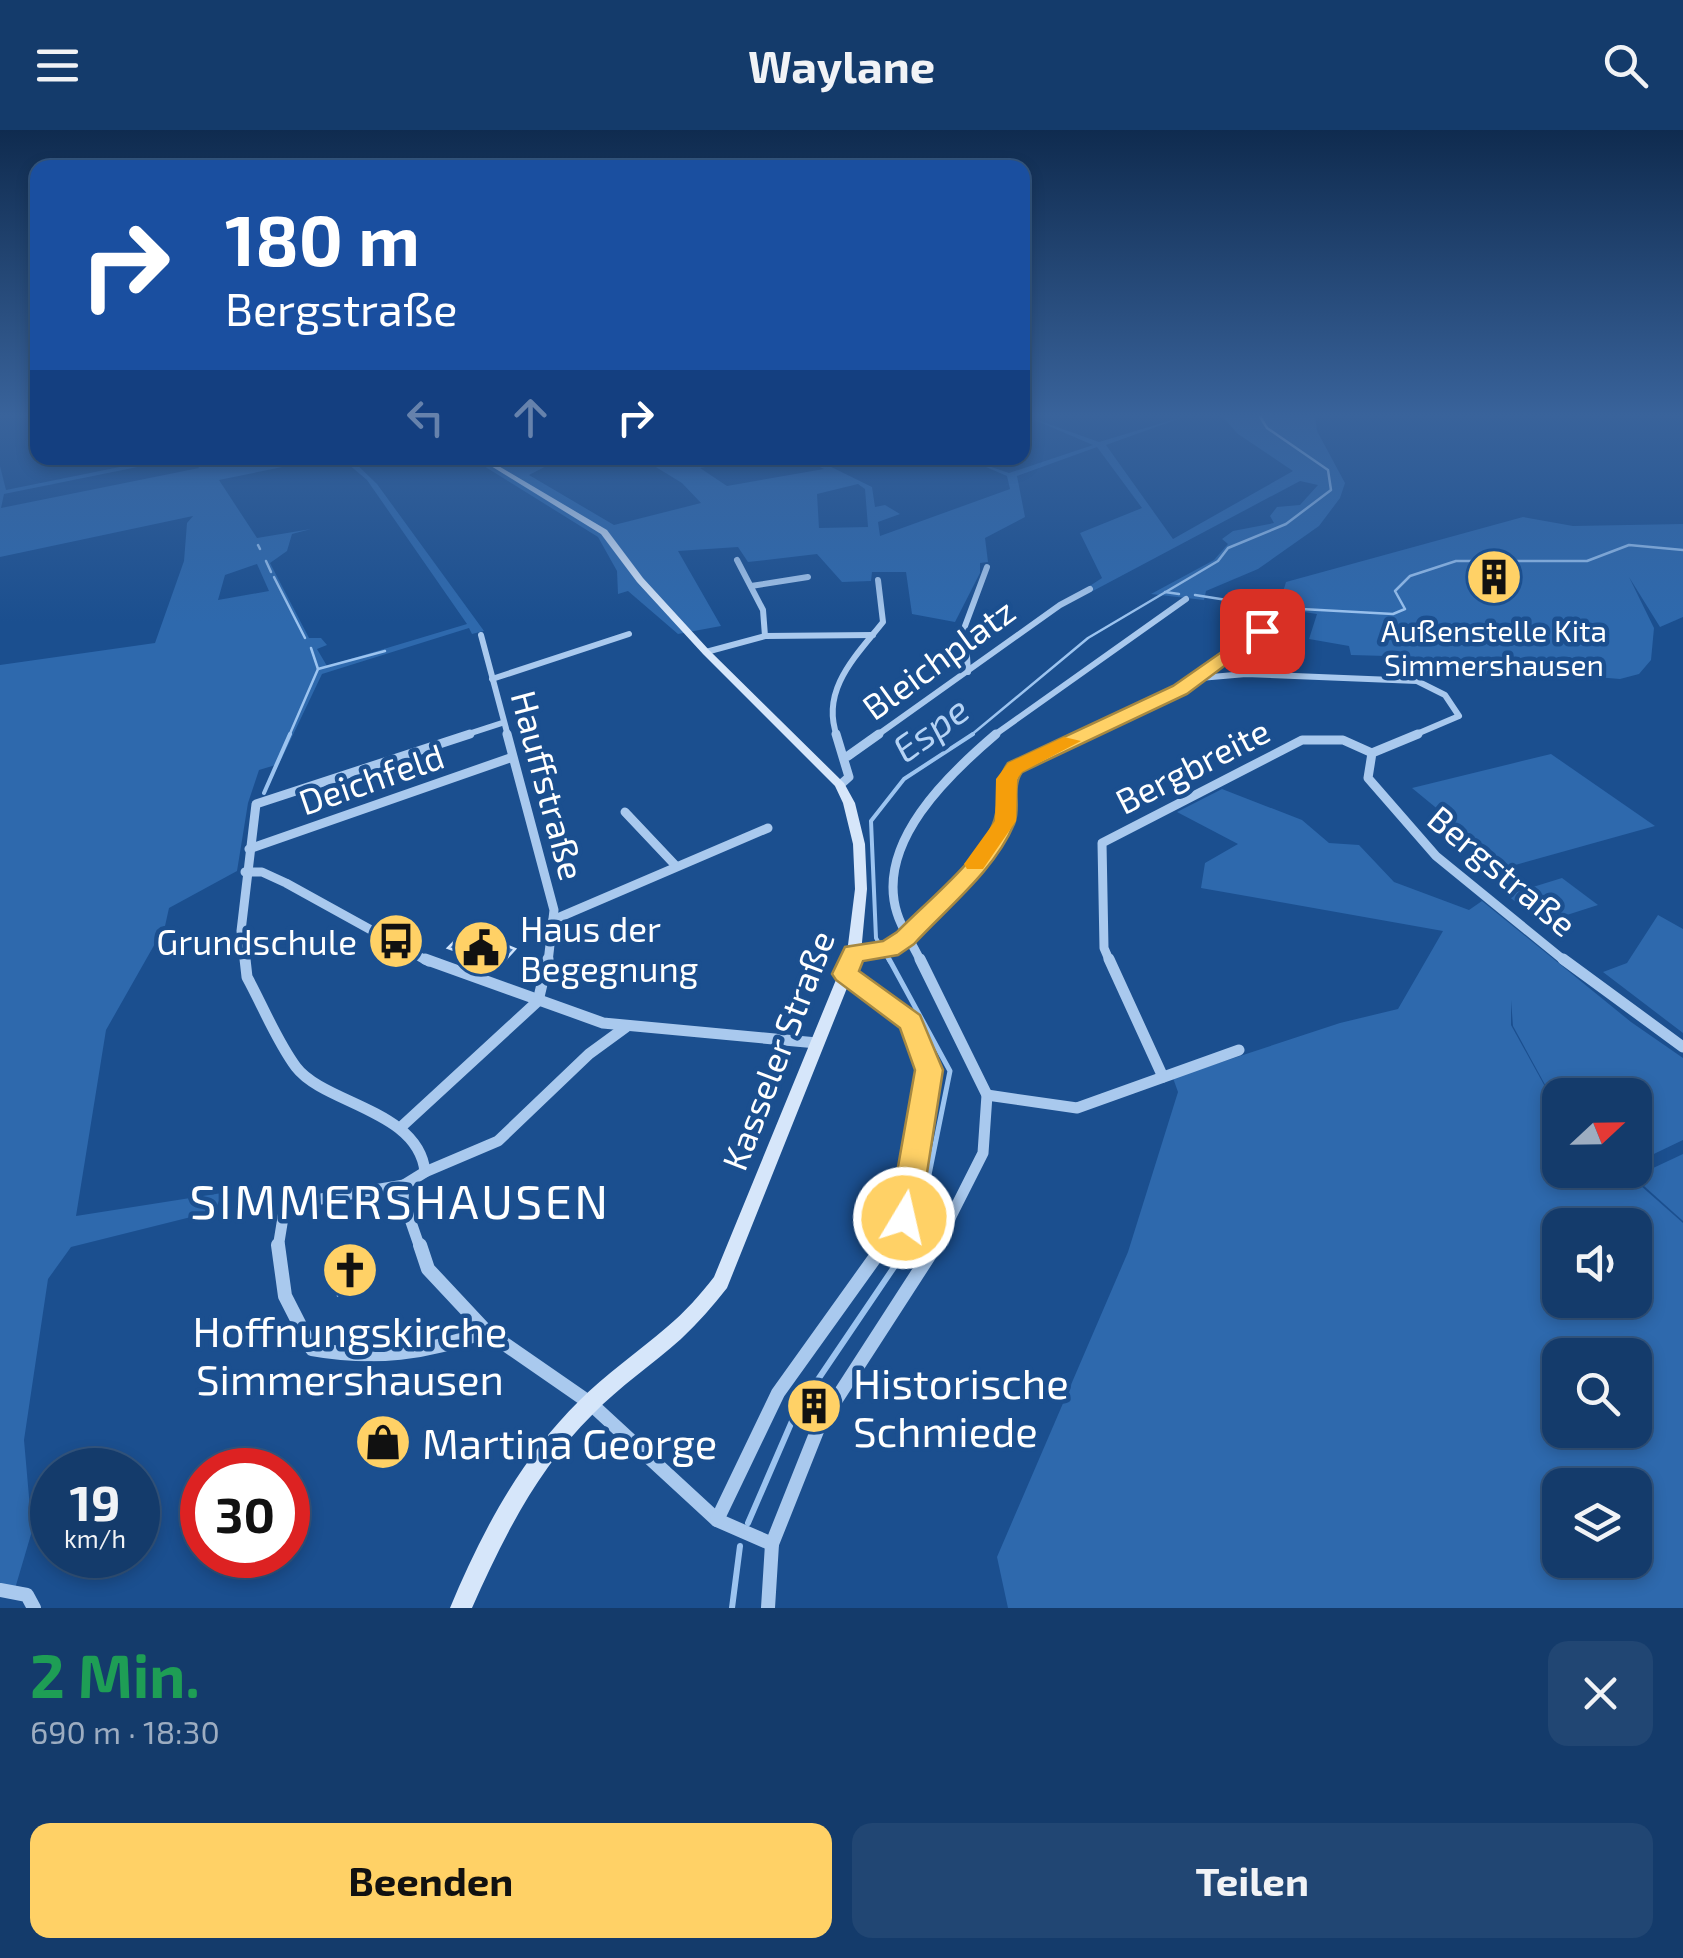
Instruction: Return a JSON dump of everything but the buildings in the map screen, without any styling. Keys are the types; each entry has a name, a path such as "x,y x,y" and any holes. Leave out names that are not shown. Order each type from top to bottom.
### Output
{"street":[{"name":"Kasseler Straße","path":"461,1608 500,1519 534,1466 590,1403 694,1319 721,1282 854,953 859,925 855,812 840,785 706,652 640,580 604,532 524,484"},
{"path":"737,560 764,610 765,636"},
{"path":"968,672 965,626 987,568"},
{"path":"751,586 808,577"},
{"path":"848,756 829,710 833,691 883,622 878,580"},
{"name":"Bleichplatz","path":"840,785 849,777 848,756 1060,605 1090,590"},
{"path":"768,1608 772,1544 818,1426 958,1207 983,1153 987,1096 906,938 892,890 896,857 910,824 962,758 1186,599"},
{"path":"854,953 890,948 906,938 988,850 1006,821 1007,779 1015,768 1200,678 1262,631 1272,618"},
{"path":"492,679 629,634"},
{"path":"706,652 765,636 873,634"},
{"name":"Hauffstraße","path":"481,636 553,920 538,1001"},
{"path":"1200,678 1266,674 1417,682 1445,695 1459,716 1372,753"},
{"path":"425,1172 424,1162 400,1128 298,1070 247,977 241,930 256,804 502,723"},
{"name":"Bergbreite","path":"1163,1077 1104,948 1102,843 1302,740 1342,740 1372,753"},
{"name":"Bergstraße","path":"1372,753 1368,778 1425,847 1683,1047"},
{"name":"Deichfeld","path":"249,849 510,758"},
{"path":"625,812 676,866"},
{"path":"553,920 768,828"},
{"path":"245,872 262,872 286,883 444,970 538,1001 626,1027 817,1043"},
{"path":"716,1520 778,1394 904,1218 929,1070 911,1022 845,974"},
{"path":"400,1128 538,1001"},
{"path":"486,1331 460,1342 354,1359 312,1349 288,1309 274,1246 284,1205 404,1184 498,1141 589,1054 626,1027"},
{"path":"987,1096 1077,1108 1239,1050"},
{"path":"404,1184 403,1198 428,1270 486,1331 590,1403 716,1520 772,1544"},
{"path":"0,1590 31,1601"}],"shaded area":[{"path":"0,484 4,484 6,490 54,484 4,494 1,508 120,484 222,484 257,538 311,529 292,534 287,551 270,563 309,638 321,638 327,645 317,649 327,666 467,624 370,484 377,484 484,631 472,634 469,628 322,674 279,764 259,770 248,803 237,871 169,908 165,926 106,1030 76,1216 222,1193 215,1211 71,1247 48,1279 24,1440 30,1538 14,1592 0,1588 0,665 155,643 184,561 187,523 193,516 0,557","holes":["257,564 269,591 218,600 225,575"]},
{"path":"513,484 544,484 614,525 701,503 683,484 866,484 872,487 875,507 885,505 900,514 878,522 880,536 1010,489 1009,484 1019,484 1025,517 985,538 988,562 980,563 980,573 955,622 912,614 906,572 872,572 871,581 842,582 817,554 748,562 738,547 678,551 721,626 678,634 628,591 618,594 617,571 598,537","holes":["858,484 865,489 868,527 819,528 817,494"]},
{"path":"1124,484 1134,484 1173,539 1270,484 1294,484 1091,592 1085,589 1102,578 1080,533 1142,508"},
{"path":"1313,484 1345,484 1340,498 1319,526 1258,569 1206,591 1204,600 1151,594 1214,560 1228,544 1222,539 1233,531 1274,523 1270,516 1277,507 1300,505 1318,485"},
{"path":"1523,517 1573,526 1683,524 1683,617 1660,627 1629,577 1654,628 1651,660 1639,674 1620,679 1536,672 1430,676 1421,657 1351,655 1349,646 1309,639 1317,614 1278,608 1286,582"},
{"path":"1551,754 1655,826 1508,867 1412,788"},
{"path":"1222,789 1302,820 1329,843 1359,845 1394,882 1469,910 1482,901 1631,1022 1683,1058 1683,1140 1652,1155 1652,1078 1542,1079 1513,1026 1511,1000 1511,1025 1542,1081 1542,1188 1643,1188 1683,1223 1683,1608 1008,1608 997,1557 1128,1252 1178,1092 1173,1078 1340,1023 1398,1009 1443,931 1201,888 1205,863 1238,844 1177,812"},
{"path":"1562,878 1598,905 1542,923 1507,895"},
{"path":"1658,915 1683,929 1683,1033 1603,972 1627,963"},
{"path":"1683,1154 1683,1221 1646,1188 1652,1188 1652,1169"}],"waterway":[{"name":"Espe","path":"1166,592 1218,561 1228,548 1286,524 1331,490 1330,484"},
{"path":"258,545 260,549"},
{"path":"1283,608 1393,614 1405,609 1395,591 1410,576 1456,561 1587,561 1629,545 1683,550"},
{"path":"266,561 271,572"},
{"path":"274,577 305,638"},
{"name":"Espe","path":"970,736 1088,638 1166,592"},
{"path":"1166,592 1179,594"},
{"path":"1195,595 1265,606"},
{"path":"311,648 318,669"},
{"path":"318,669 385,651"},
{"path":"289,736 318,669"},
{"path":"264,793 290,734"},
{"name":"Espe","path":"890,962 876,938 871,821 904,779 970,736"},
{"name":"Espe","path":"889,959 950,1071 917,1234 908,1248"},
{"name":"Espe","path":"748,1523 796,1412 909,1245"},
{"name":"Espe","path":"732,1608 740,1546"}],"slow traffic":[{"path":"975,864 1006,821 1007,779 1015,768 1071,741"}],"place":[{"name":"Außenstelle Kita Simmershausen","path":"1494,577"},
{"name":"Grundschule","path":"396,941"},
{"name":"Haus der Begegnung","path":"481,948"},
{"name":"Hoffnungskirche Simmershausen","path":"350,1270"},
{"name":"Historische Schmiede","path":"814,1406"},
{"name":"Martina George","path":"383,1442"}],"district":[{"name":"SIMMERSHAUSEN","path":"400,1200"}],"route":[{"path":"904,1218 929,1070 924,1048 911,1022 890,1002 845,974 854,953 890,948 906,938 988,850 1006,821 1007,779 1015,768 1180,690 1262,631"}]}
